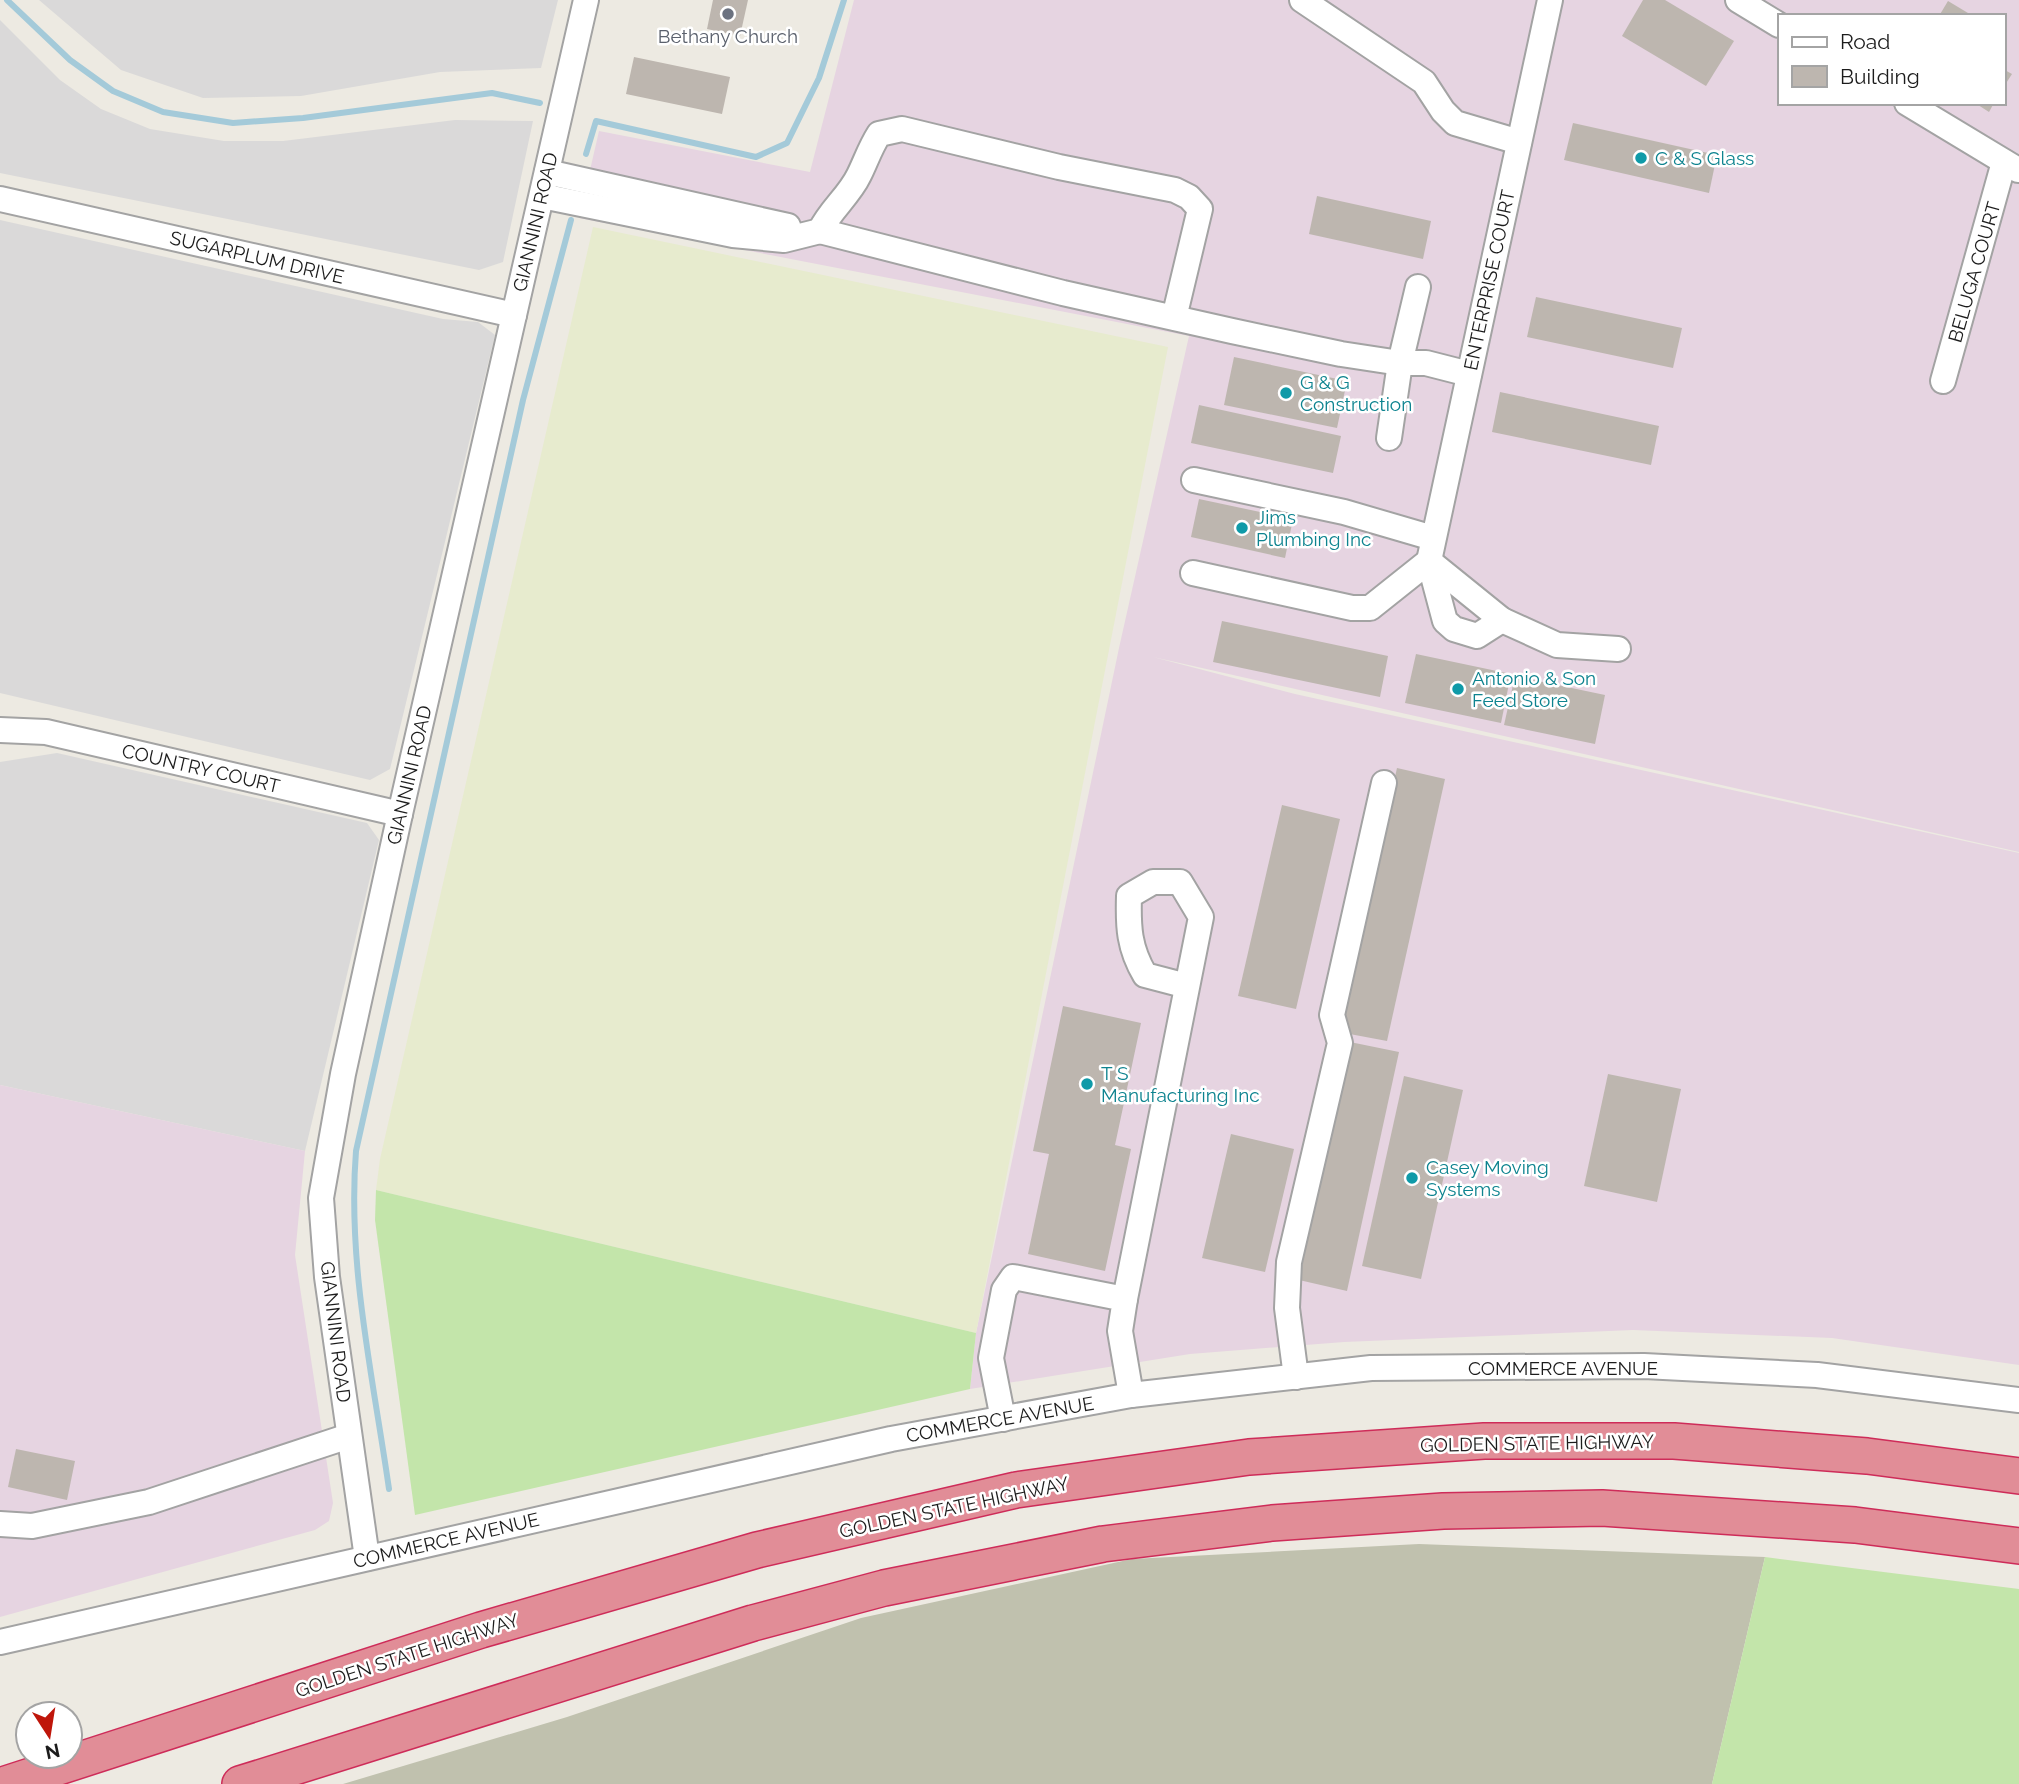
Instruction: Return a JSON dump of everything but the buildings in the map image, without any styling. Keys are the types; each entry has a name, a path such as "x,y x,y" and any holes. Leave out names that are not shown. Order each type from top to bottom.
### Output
{"highway":[{"name":"GOLDEN STATE HIGHWAY","path":"6,1784 481,1630 757,1550 1016,1490 1249,1457 1484,1441 1674,1441 1867,1457 2019,1476"},
{"path":"244,1783 753,1623 884,1588 1103,1544 1272,1523 1443,1511 1602,1508 1855,1525 2019,1546"}],"street":[{"name":"GIANNINI ROAD","path":"367,1558 327,1277 321,1198 343,1074 400,814 586,0"},
{"path":"1302,0 1423,82 1455,123 1519,142"},
{"name":"ENTERPRISE COURT","path":"1431,550 1550,0"},
{"path":"1738,0 1778,24"},
{"path":"1910,105 2012,167"},
{"path":"542,196 733,235 783,240 820,231 828,215 859,175 867,152 879,134 902,129 1059,167 1164,187 1189,197 1200,209 1174,318"},
{"name":"BELUGA COURT","path":"1943,382 2012,167"},
{"path":"547,172 768,223 820,231 1174,318 1329,352 1400,363 1426,363 1469,374"},
{"name":"SUGARPLUM DRIVE","path":"0,199 514,315"},
{"path":"1389,439 1400,363 1418,287"},
{"path":"1194,480 1344,512 1431,550 1502,620 1557,645 1618,649"},
{"path":"1193,573 1352,608 1370,608 1431,550"},
{"path":"1431,550 1445,621 1454,629 1477,636 1502,620"},
{"name":"COUNTRY COURT","path":"0,730 46,732 400,814"},
{"path":"1296,1377 1287,1308 1289,1262 1340,1043 1332,1015 1384,783"},
{"path":"1131,1395 1120,1331 1187,986"},
{"path":"1003,1419 991,1358 1004,1290 1013,1277 1125,1298"},
{"name":"COMMERCE AVENUE","path":"0,1642 891,1439 1131,1395 1371,1368 1644,1366 1817,1375 2019,1399"},
{"path":"0,1524 32,1526 149,1502 349,1436"}],"shaded area":[{"path":"39,0 558,0 541,68 440,72 301,96 203,98 121,70"},
{"path":"854,0 2019,0 2019,852 1153,657 1295,694 2019,853 2019,1365 1832,1338 1633,1330 1344,1342 1190,1354 970,1389 976,1333 1119,648 1189,336 579,218 599,131 810,172"},
{"path":"0,20 60,80 101,109 150,129 224,141 283,141 455,120 533,121 503,262 479,270 0,173"},
{"path":"0,220 443,319 478,322 495,335 390,769 370,780 0,693"},
{"path":"593,227 1168,347 976,1333 376,1190 380,1159"},
{"path":"57,753 367,823 379,840 305,1151 0,1085 0,762"},
{"path":"0,1085 305,1151 295,1255 333,1503 329,1521 315,1530 0,1617"},
{"path":"1419,1544 1765,1557 1712,1784 343,1784 567,1717 861,1618 1132,1559"}],"green space":[{"path":"376,1190 976,1333 970,1389 415,1515 375,1220"},
{"path":"1765,1557 2019,1589 2019,1784 1712,1784"}],"waterway":[{"path":"7,0 70,60 113,91 163,112 233,123 303,118 492,93 540,103"},
{"path":"586,154 596,121 756,157 787,143 819,78 844,0"},
{"path":"389,1489 358,1278 354,1193 356,1151 523,400 571,220"}],"place":[{"name":"Bethany Church","path":"728,14"},
{"name":"C & S Glass","path":"1641,158"},
{"name":"G & G Construction","path":"1286,393"},
{"name":"Jims Plumbing Inc","path":"1242,528"},
{"name":"Antonio & Son Feed Store","path":"1458,689"},
{"name":"T S Manufacturing Inc","path":"1087,1084"},
{"name":"Casey Moving Systems","path":"1412,1178"}]}
